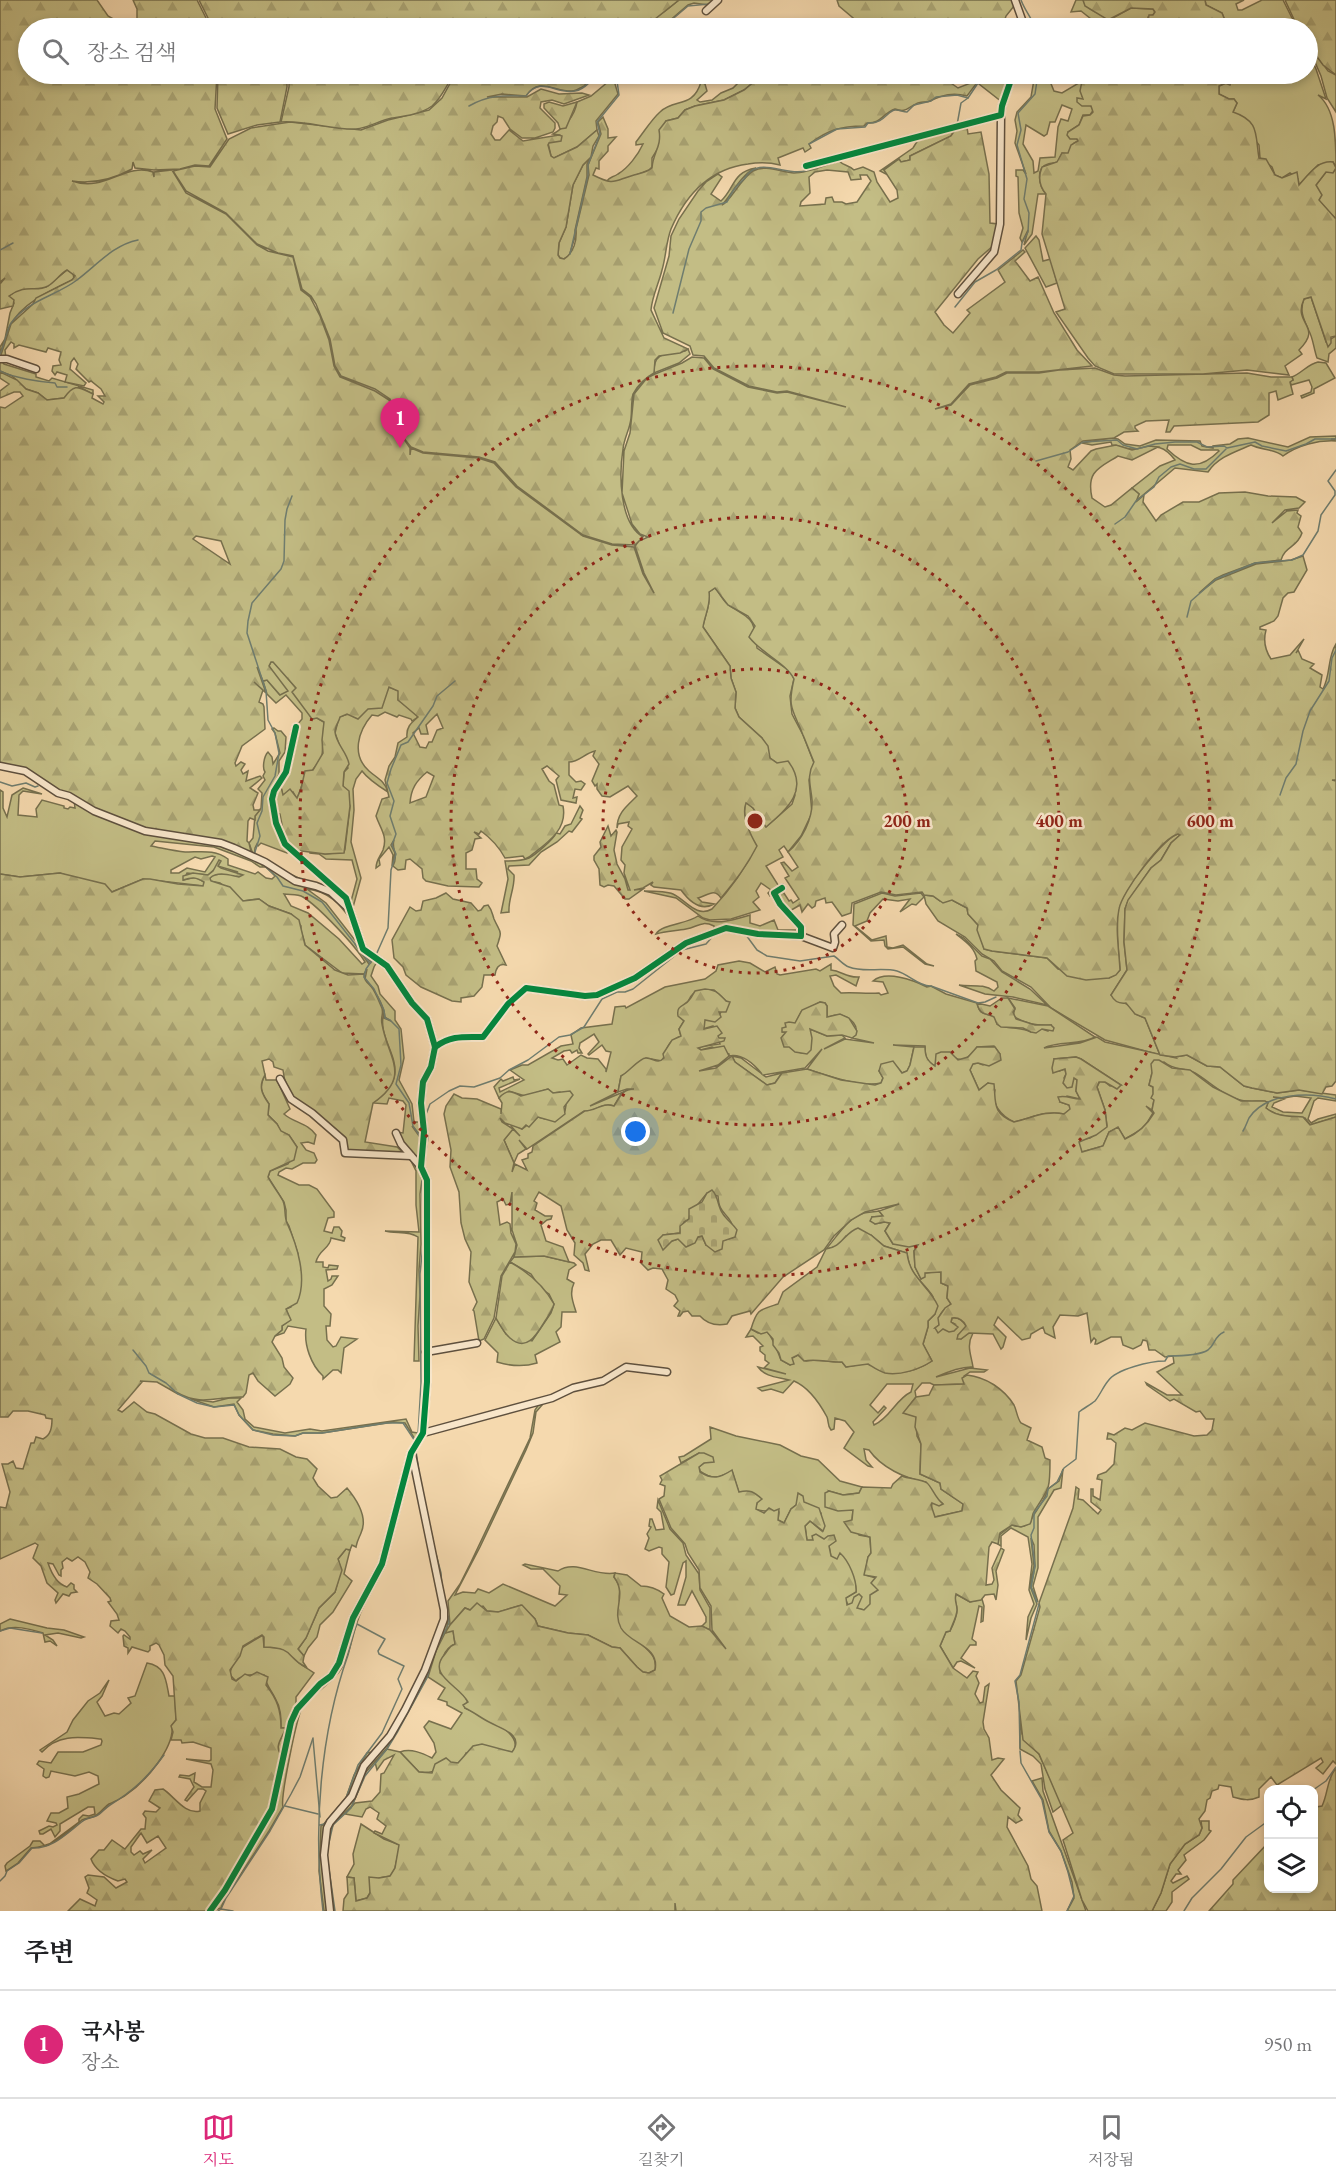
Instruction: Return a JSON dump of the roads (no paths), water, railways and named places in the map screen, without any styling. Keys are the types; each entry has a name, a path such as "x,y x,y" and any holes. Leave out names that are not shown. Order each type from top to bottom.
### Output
{"street":[{"path":"706,10 718,0"},
{"path":"1015,0 1021,18"},
{"path":"958,294 994,252 1000,224 1001,116 1010,84"},
{"path":"806,166 1001,116"},
{"path":"0,359 7,359 36,369"},
{"path":"296,727 286,772 273,795 276,823 285,844 346,898 363,949 387,966 412,1003 427,1019 435,1047 434,1057 422,1090 421,1114 424,1132 421,1167"},
{"path":"0,766 25,771 58,793 69,796 94,811 145,831 221,843 234,848 265,862 295,881 331,892 345,903 352,914"},
{"path":"782,888 774,893 780,904 801,927 801,936"},
{"path":"435,1047 445,1040 458,1036 483,1037 508,1004 526,988 597,996 635,978 686,943 726,928 758,934 801,936 833,948 834,934 842,925"},
{"path":"280,1079 291,1100 312,1113 343,1140 345,1153 411,1156"},
{"path":"210,1911 225,1890 272,1809 291,1722 297,1709 320,1684 331,1676 339,1663 353,1618 382,1564 411,1453 423,1433 427,1382 427,1180 421,1167 401,1144 396,1133"},
{"path":"426,1352 477,1343"},
{"path":"423,1433 552,1398 573,1388 603,1381 626,1367 667,1372"},
{"path":"330,1911 324,1855 327,1828 352,1796 364,1766 390,1736 405,1710 425,1670 444,1619 411,1453"}],"waterway":[{"path":"1021,0 1030,18"},
{"path":"674,18 688,6 709,4"},
{"path":"469,106 497,97 526,96 537,87 543,86 568,92 579,90 588,84"},
{"path":"570,254 588,175 588,165 600,134 597,122 619,95 617,84"},
{"path":"957,125 961,103 968,98 977,84"},
{"path":"955,307 975,282 996,270 1021,250 1028,232 1029,213 1024,199 1027,179 1017,145 1021,130 1018,113 1035,94 1036,84"},
{"path":"809,144 837,129 865,127 868,123 882,119 893,110 907,112 914,105 931,101 936,97 957,95 968,98"},
{"path":"938,135 954,131"},
{"path":"822,165 855,156"},
{"path":"673,313 689,249 701,221 701,212 706,208 727,202 736,187 757,168 798,172 814,167"},
{"path":"0,354 11,323 18,315 77,280 113,251 138,240"},
{"path":"0,250 13,243"},
{"path":"0,371 19,378 55,383 57,387 67,387"},
{"path":"1036,461 1068,452 1083,442 1117,440 1123,445 1137,449 1175,442 1197,442 1207,447 1224,446 1227,448 1255,442 1262,446 1286,451 1315,439 1336,439"},
{"path":"1115,524 1125,517 1136,501 1154,487 1159,477 1171,467 1180,464 1194,469 1206,469 1226,449"},
{"path":"1187,617 1191,601 1216,579 1255,563 1292,560 1303,555 1318,531 1321,515 1335,495 1328,481 1336,470"},
{"path":"254,855 260,836 257,823 262,811 263,797 275,776 279,753 275,733 268,720 266,691 247,633 248,621 252,603 281,569 284,561 285,520 292,496"},
{"path":"1280,795 1286,778 1296,764 1310,711 1329,681 1332,658 1336,650"},
{"path":"376,955 388,928 391,870 396,854 392,845 396,834 390,816 394,801 387,783 391,769 401,745 408,742 433,706 437,696 455,681"},
{"path":"0,782 12,786 26,783 38,786"},
{"path":"261,863 277,877 283,886 303,891 322,902 370,963"},
{"path":"425,1117 430,1104 449,1091 460,1086 474,1087 500,1078 559,1037 570,1035 584,1027 602,999 617,992 633,989 682,950 706,944 714,935"},
{"path":"746,935 757,950 767,956 800,961 834,956 849,967 861,970 897,971 927,986 978,1003 996,997"},
{"path":"373,959 364,977 374,989 384,1010 385,1018 399,1029 401,1065 396,1084 409,1103 413,1126 422,1139"},
{"path":"1243,1131 1249,1118 1257,1109 1277,1099 1302,1095 1336,1099"},
{"path":"424,1161 427,1130"},
{"path":"418,1435 421,1383 422,1177"},
{"path":"1037,1602 1031,1587 1035,1566 1031,1535 1034,1528 1034,1513 1047,1496 1048,1489 1057,1482 1064,1468 1076,1459 1079,1412 1095,1401 1108,1381 1118,1373 1143,1364 1165,1361 1168,1356 1204,1352 1211,1348 1218,1336 1224,1332"},
{"path":"133,1350 149,1373 166,1383 178,1394 197,1403 214,1407 234,1405 239,1415 253,1430 273,1435 295,1436 303,1433 322,1433 386,1423 403,1423 415,1441"},
{"path":"416,1451 420,1479"},
{"path":"428,1519 433,1540"},
{"path":"436,1554 442,1587"},
{"path":"436,1649 449,1623 444,1595"},
{"path":"1020,1748 1019,1702 1015,1681 1020,1675 1039,1604"},
{"path":"320,1825 324,1824 346,1798 358,1765 382,1733 402,1689 398,1679 404,1666 379,1654 378,1651 385,1639 357,1624 338,1685 321,1782 319,1848 323,1911"},
{"path":"0,1631 10,1628 42,1633"},
{"path":"327,1851 333,1825 351,1808 365,1776 398,1731 427,1678 434,1653"},
{"path":"221,1909 291,1794 300,1777 313,1738"},
{"path":"313,1739 320,1817"},
{"path":"1020,1751 1021,1763 1042,1800 1049,1832 1061,1851 1068,1872 1074,1896 1067,1911"},
{"path":"0,1881 7,1871 19,1863 32,1848 40,1848 53,1843 84,1820 98,1815 126,1794 146,1777 164,1755"},
{"path":"1318,1787 1326,1781 1336,1767"},
{"path":"285,1806 318,1814"},
{"path":"1184,1911 1192,1898 1221,1869 1246,1837 1264,1824"},
{"path":"328,1862 335,1911"},
{"path":"218,1911 221,1909 233,1911"}],"place":[{"name":"국사봉","path":"400,448"}]}
